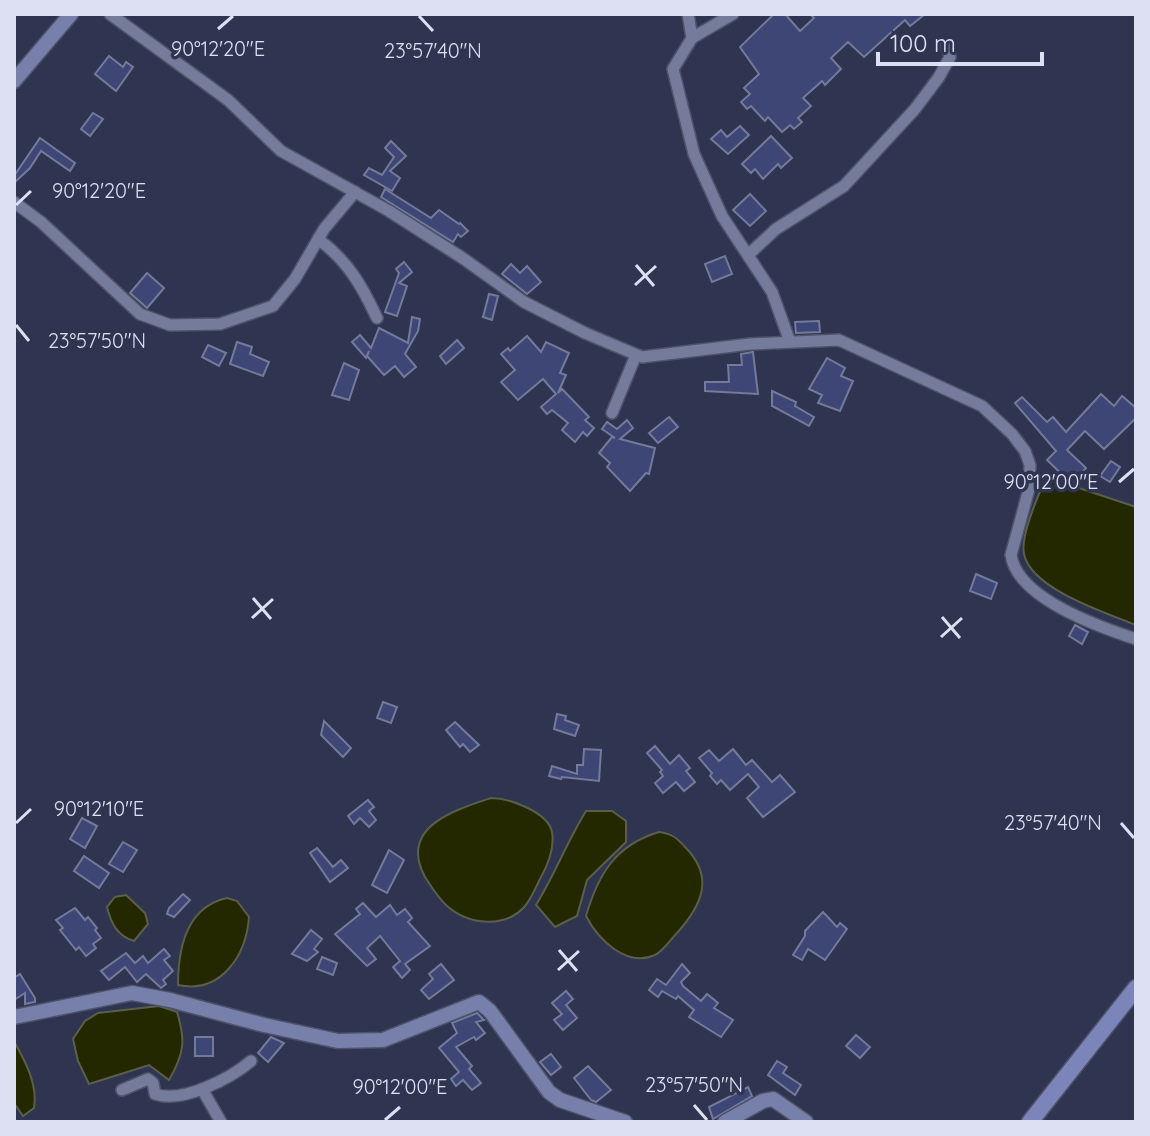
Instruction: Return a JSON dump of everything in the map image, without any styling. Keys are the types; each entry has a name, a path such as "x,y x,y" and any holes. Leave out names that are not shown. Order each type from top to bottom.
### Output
{"main road":[{"path":"1030,1122 1136,988"}],"street":[{"path":"14,81 71,14"},
{"path":"110,14 228,100 281,151 389,211 524,302 585,333 642,357 750,344 839,340 982,406 1012,434 1025,451 1030,465 1029,489 1011,555 1012,566 1025,584 1060,608 1095,625 1136,639"},
{"path":"688,14 692,38"},
{"path":"733,14 692,38 673,69 694,154 722,216 772,292 790,342"},
{"path":"748,255 776,229 844,186 877,151 939,77 950,57 946,44"},
{"path":"14,202 41,222 140,314 170,325 220,324 273,306 295,279 318,239 355,192"},
{"path":"318,239 338,253 358,279 377,318"},
{"path":"612,413 636,355"},
{"path":"14,1017 132,993 338,1041 383,1040 479,1002 490,1011 549,1092 560,1100 625,1122"},
{"path":"122,1090 148,1079 153,1083 155,1094 160,1097 202,1089 238,1072 251,1061"},
{"path":"202,1089 221,1122"},
{"path":"725,1122 763,1101 773,1099 806,1122"}],"shaded area":[{"path":"1046,477 1136,507 1136,625 1071,598 1040,578 1030,567 1024,554 1025,537"},
{"path":"491,798 508,800 536,812 549,825 553,845 546,868 525,906 507,918 487,922 466,917 441,900 425,877 419,860 419,845 434,823 462,808"},
{"path":"586,811 612,811 626,821 626,842 587,880 577,916 555,927 536,905"},
{"path":"659,832 676,838 694,858 700,869 702,891 693,912 664,948 655,955 634,958 605,942 586,916 596,887 610,864 631,845"},
{"path":"126,895 145,913 148,924 134,941 116,928 107,907 115,897"},
{"path":"227,898 237,901 249,917 237,958 219,978 207,984 178,985 183,944 193,920 202,910"},
{"path":"159,1006 177,1012 182,1031 180,1055 169,1080 149,1065 89,1084 78,1061 73,1039 85,1021 98,1013"},
{"path":"14,1041 30,1073 34,1090 34,1108 23,1116 14,1103"}],"building":[{"path":"774,14 785,14 800,31 814,18 810,14 925,14 910,26 905,20 864,57 848,42 831,58 841,69 825,85 822,81 803,98 811,106 798,118 802,122 794,129 790,125 782,132 768,117 765,121 751,106 747,109 741,102 750,94 744,88 759,74 740,47"},
{"path":"109,56 123,67 126,62 133,67 116,91 95,74"},
{"path":"93,113 103,119 90,136 81,129"},
{"path":"740,126 749,135 728,154 711,139 721,130 727,137"},
{"path":"771,136 792,158 781,168 778,164 763,179 755,169 751,173 742,164"},
{"path":"40,138 75,163 70,171 41,151 30,168 14,183 14,176"},
{"path":"391,141 406,156 390,171 400,178 392,191 364,175 369,168 382,175 394,157 385,148"},
{"path":"385,189 431,218 439,210 468,231 461,237 458,234 453,242 381,197"},
{"path":"750,194 766,211 750,226 733,210"},
{"path":"725,256 732,274 712,282 705,264"},
{"path":"404,262 412,272 399,283 407,286 397,316 385,312 399,273 396,269"},
{"path":"511,264 520,273 527,266 541,282 527,294 502,274"},
{"path":"147,273 164,288 147,308 130,293"},
{"path":"489,294 498,296 492,320 483,317"},
{"path":"412,317 420,319 418,331 405,354 416,367 404,377 395,366 384,375 367,356 369,351 366,358 352,342 360,335 371,348 379,328 408,343"},
{"path":"819,321 820,332 796,333 795,322"},
{"path":"527,336 541,352 546,342 569,353 560,373 566,375 558,393 562,389 589,417 585,420 594,428 587,436 583,432 575,442 562,430 568,423 552,410 547,414 541,407 556,394 543,379 518,400 501,382 515,370 501,354 508,348 510,351"},
{"path":"457,340 464,348 446,364 440,356"},
{"path":"237,342 252,347 250,354 269,362 263,376 230,364"},
{"path":"208,345 226,353 219,366 202,357"},
{"path":"753,352 758,394 705,391 705,382 729,382 728,365 742,365 741,354"},
{"path":"827,358 845,368 841,376 853,381 840,411 818,403 822,395 809,389"},
{"path":"344,363 359,370 349,400 332,395"},
{"path":"772,391 796,402 795,406 814,417 809,426 772,406"},
{"path":"1101,394 1114,406 1122,396 1136,408 1136,418 1104,449 1085,431 1067,450 1086,468 1071,483 1047,460 1056,451 1015,403 1022,397 1047,422 1053,417 1066,432"},
{"path":"669,417 678,427 658,443 649,433"},
{"path":"627,420 633,428 620,439 655,448 649,474 646,473 630,491 607,467 610,463 599,453 612,437 615,438 602,429 607,422 617,429"},
{"path":"1111,461 1120,467 1110,482 1100,476"},
{"path":"976,574 997,583 991,599 970,591"},
{"path":"1075,625 1088,632 1082,644 1069,636"},
{"path":"383,702 397,707 391,723 377,718"},
{"path":"557,714 579,725 575,736 554,729"},
{"path":"324,721 351,748 343,757 321,735"},
{"path":"455,722 479,745 470,752 463,744 460,747 446,730"},
{"path":"655,746 670,764 679,755 690,768 686,771 695,782 684,791 676,782 663,793 655,783 663,776 662,770 647,753"},
{"path":"584,749 601,750 599,781 549,776 552,766 577,774 577,765 583,765"},
{"path":"733,749 746,765 752,760 772,782 780,775 795,792 763,817 747,798 759,787 748,774 730,790 721,780 717,784 699,758 709,750 719,761"},
{"path":"368,800 374,807 369,811 376,820 369,827 360,818 354,824 348,816"},
{"path":"82,818 97,826 85,848 70,839"},
{"path":"123,842 137,850 123,872 109,864"},
{"path":"317,848 333,867 341,860 348,868 330,882 310,853"},
{"path":"389,850 404,860 387,893 372,885"},
{"path":"84,856 109,873 99,888 74,871"},
{"path":"183,894 190,900 174,917 167,914 169,908"},
{"path":"363,903 376,917 390,905 397,915 405,909 412,918 408,922 430,946 405,964 410,970 402,978 393,967 400,961 380,936 367,948 376,959 367,966 335,934 360,914 356,909"},
{"path":"75,908 85,920 88,917 101,938 93,944 96,948 86,956 79,947 76,950 56,920"},
{"path":"823,912 837,927 840,923 847,929 825,960 808,949 802,960 793,955 805,931"},
{"path":"311,930 322,939 314,949 318,952 307,961 292,954"},
{"path":"164,949 170,956 164,960 173,971 163,980 166,984 161,988 146,974 137,982 125,967 109,980 101,971 126,953 135,963 143,956 148,963"},
{"path":"322,957 337,963 333,975 317,969"},
{"path":"441,964 454,980 429,999 421,990 433,979 429,974"},
{"path":"682,964 690,973 681,982 683,986 701,1001 707,994 718,1003 714,1008 733,1020 721,1037 689,1017 694,1010 678,996 676,999 662,991 658,997 649,990 657,979 666,985"},
{"path":"20,974 35,1002 25,1004 25,993 14,1000 14,978"},
{"path":"566,991 573,999 566,1005 577,1018 563,1030 554,1020 562,1014 552,1003"},
{"path":"477,1013 484,1020 476,1022 485,1033 456,1047 481,1083 472,1090 463,1080 456,1086 451,1079 459,1072 439,1048 457,1033 452,1023"},
{"path":"856,1035 870,1047 860,1058 846,1046"},
{"path":"195,1037 213,1037 213,1056 195,1056"},
{"path":"271,1037 284,1043 268,1062 258,1053"},
{"path":"551,1054 561,1067 551,1075 540,1062"},
{"path":"777,1061 787,1067 783,1073 801,1085 795,1095 768,1075"},
{"path":"588,1066 611,1090 596,1102 574,1078"},
{"path":"748,1087 752,1096 713,1119 709,1107"}]}
